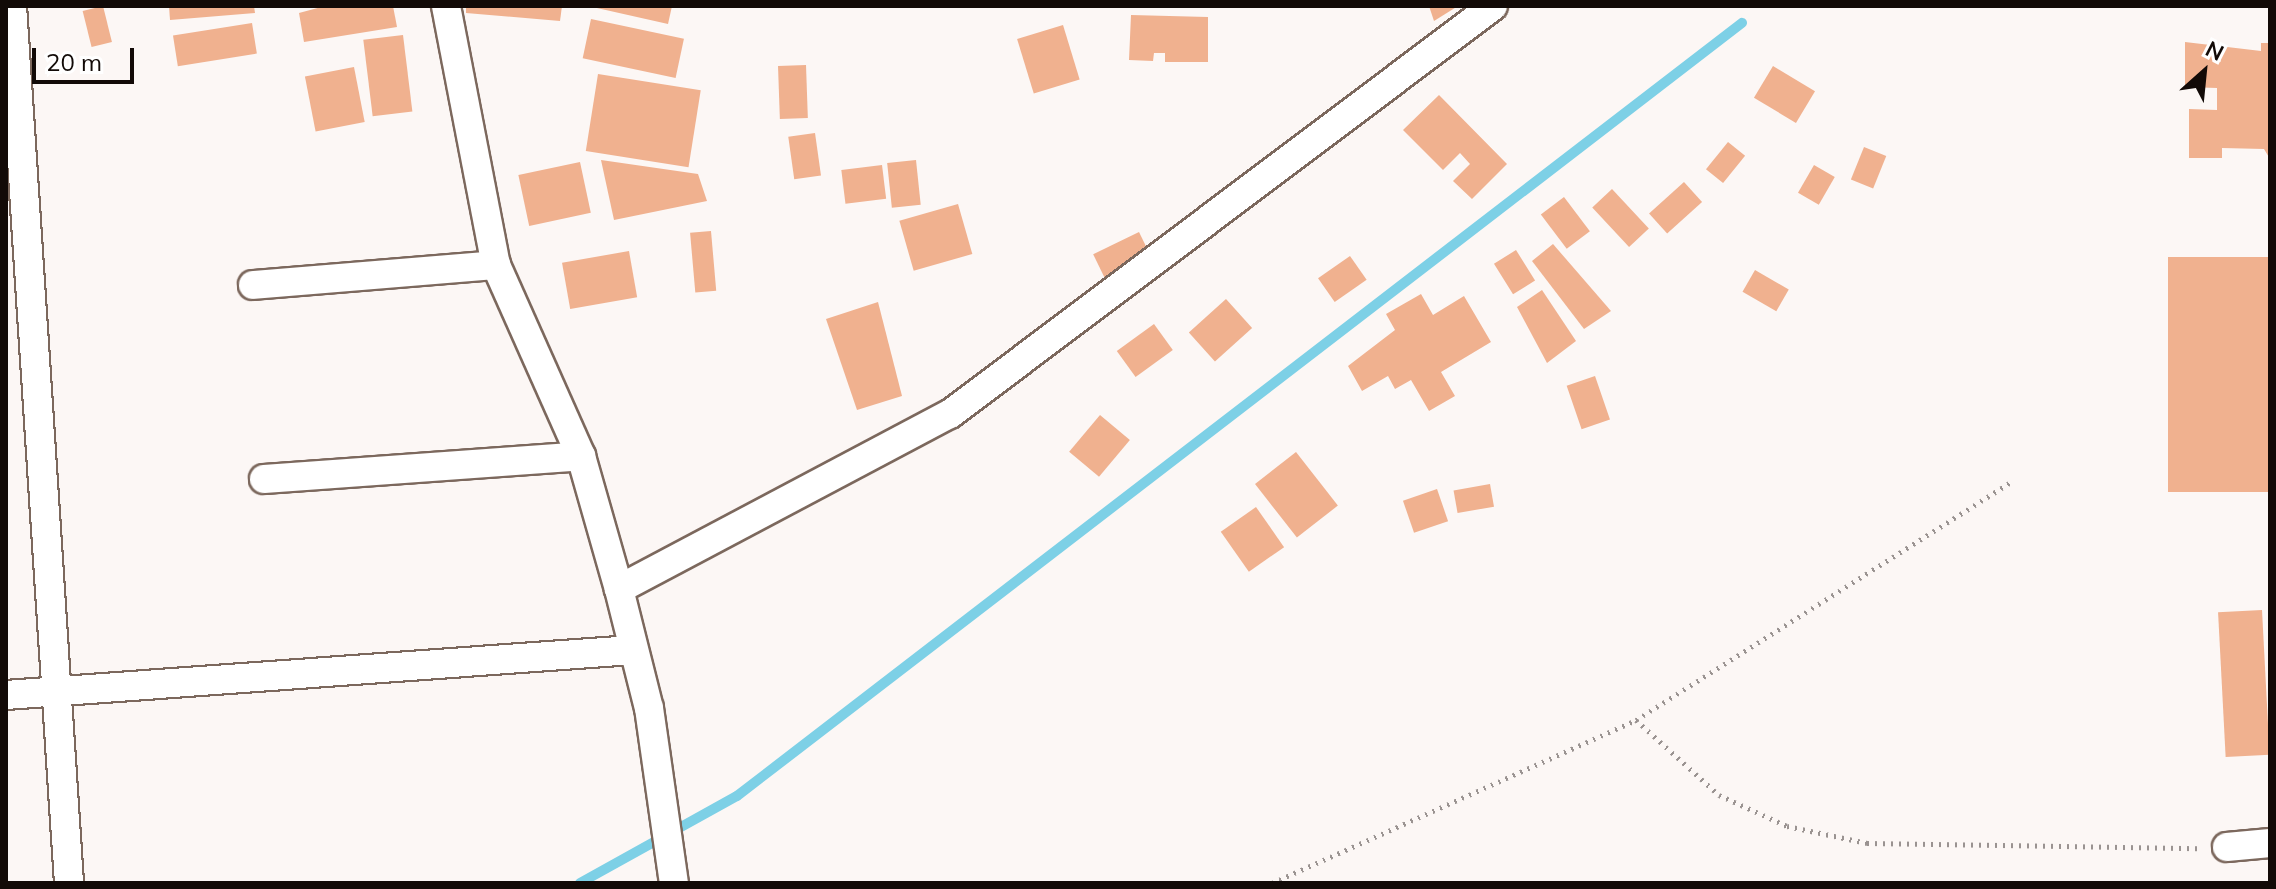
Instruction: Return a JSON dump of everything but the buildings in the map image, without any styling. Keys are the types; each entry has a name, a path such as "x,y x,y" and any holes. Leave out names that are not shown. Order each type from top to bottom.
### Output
{"street":[{"path":"12,6 69,883"},
{"path":"446,6 496,265 581,456 619,589 663,806 674,878"},
{"path":"619,589 950,414 1493,6"},
{"path":"253,285 496,265"},
{"path":"264,479 581,456"},
{"path":"6,695 632,650"},
{"path":"2227,847 2270,843"}],"path":[{"path":"1272,883 1636,720 2010,483"},
{"path":"1636,720 1719,795 1787,826 1867,843 2227,847"}],"waterway":[{"path":"580,883 737,796 1742,23"}]}
